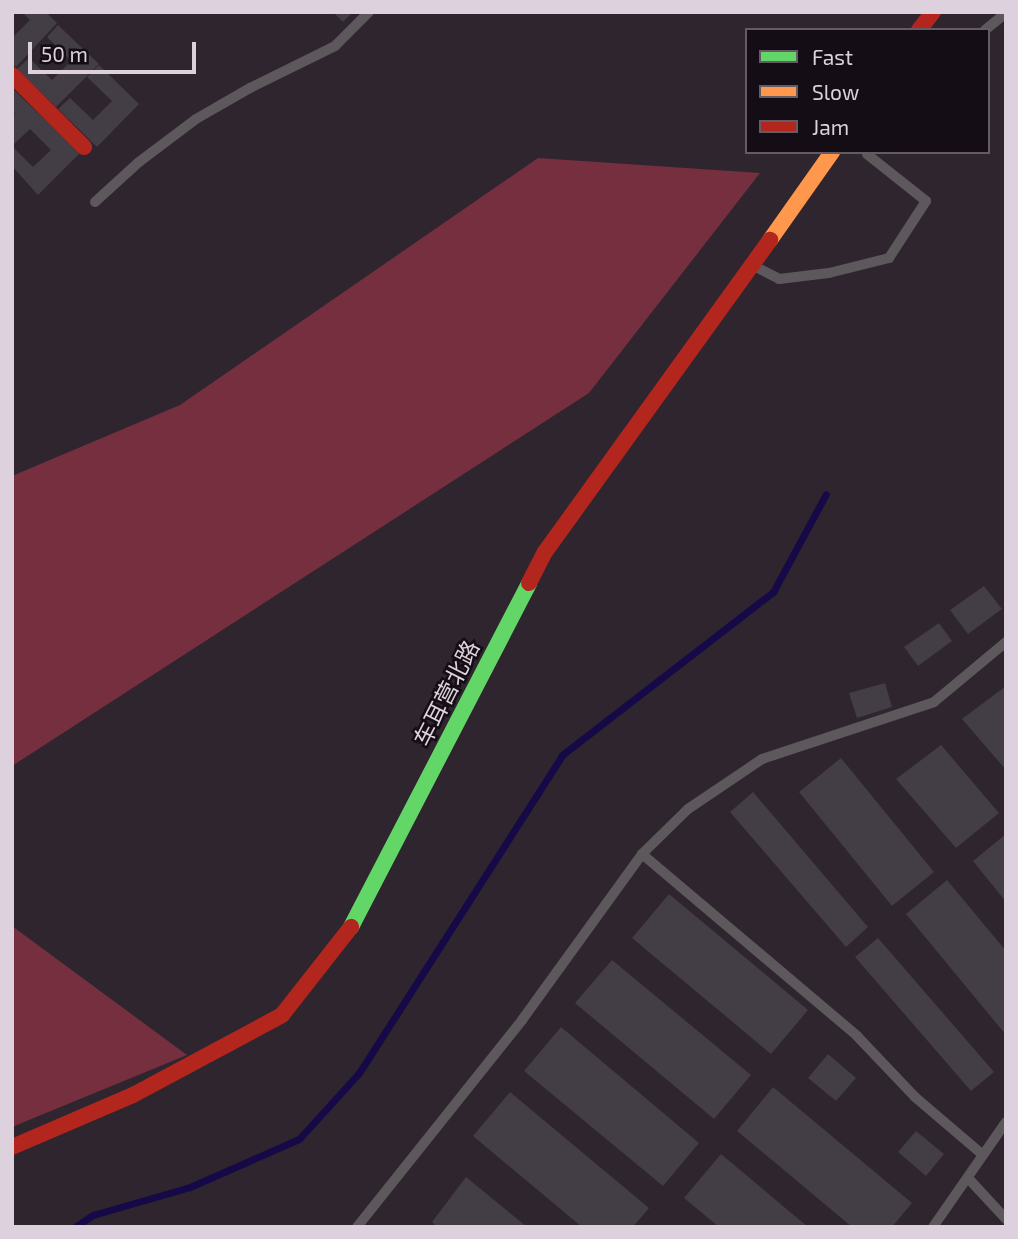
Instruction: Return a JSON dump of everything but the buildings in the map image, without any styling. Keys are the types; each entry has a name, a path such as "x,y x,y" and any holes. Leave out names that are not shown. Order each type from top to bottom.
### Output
{"street":[{"path":"921,28 933,12"},
{"path":"12,75 84,147"},
{"name":"车耳营北路","path":"12,1147 133,1095 282,1015 349,931 545,552 754,266 831,154"}],"lane":[{"path":"94,202 139,162 196,119 250,88 335,46 369,12"},
{"path":"987,28 1006,13"},
{"path":"754,266 779,279 829,273 889,258 926,201 866,154"},
{"path":"357,1227 522,1020 642,854 688,809 762,760 934,702 1006,642"},
{"path":"642,854 857,1036 915,1097 983,1156"},
{"path":"933,1227 1006,1122"},
{"path":"968,1178 1006,1219"}],"shaded area":[{"path":"538,158 760,173 589,393 12,766 12,476 180,405"},
{"path":"12,926 187,1055 12,1127"}],"waterway":[{"path":"75,1227 93,1215 190,1187 299,1139 359,1073 562,755 773,592 826,494"}],"traffic: fast":[{"path":"351,927 529,583"}],"traffic: slow":[{"path":"770,240 831,154"}],"traffic: jam":[{"path":"921,28 933,12"},
{"path":"12,75 84,147"},
{"path":"529,583 545,552 770,240"},
{"path":"12,1147 133,1095 282,1015 351,927"}]}
